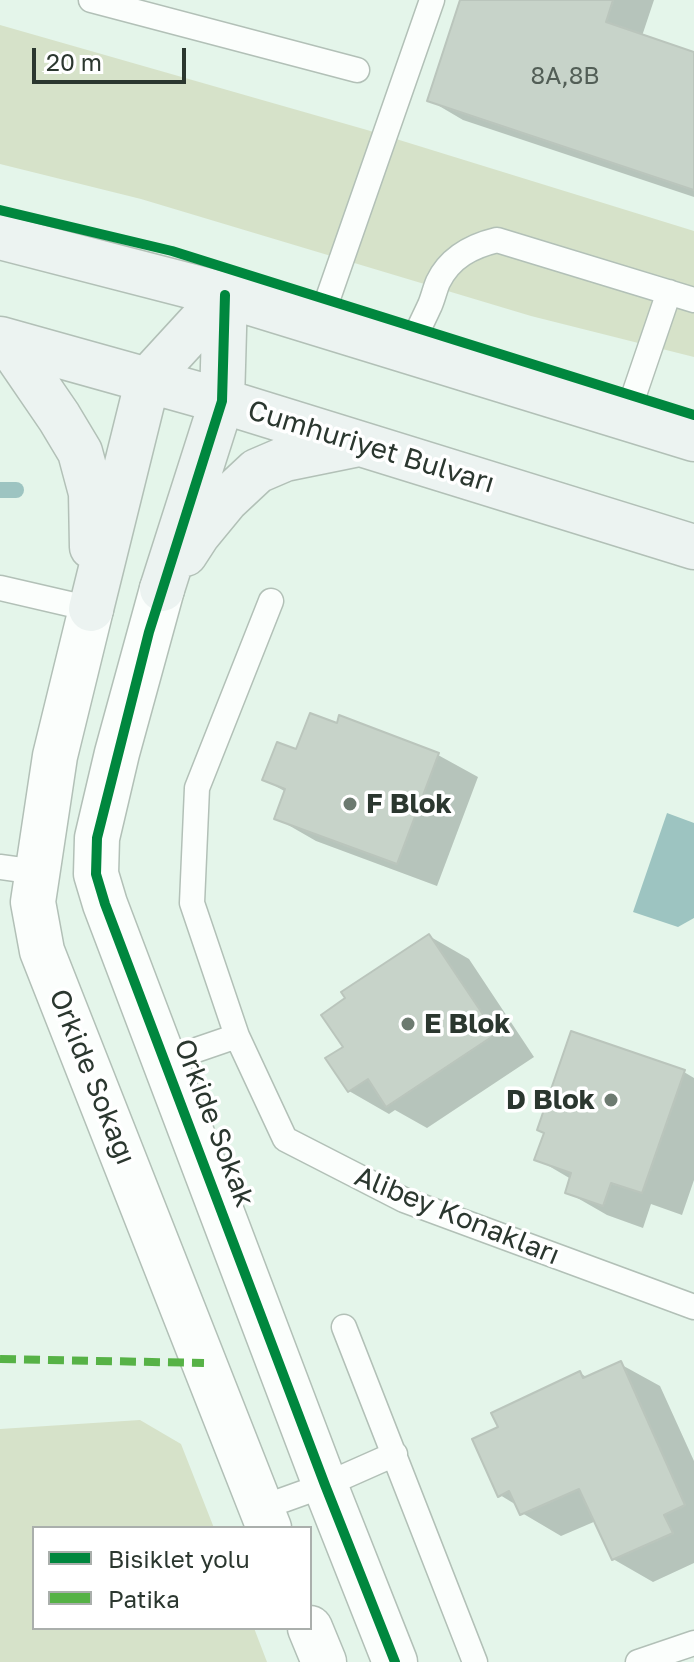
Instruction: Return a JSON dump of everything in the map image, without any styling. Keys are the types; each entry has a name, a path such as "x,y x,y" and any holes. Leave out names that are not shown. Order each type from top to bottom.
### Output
{"street":[{"path":"0,237 225,295 694,439"},
{"path":"91,609 148,379 225,295"},
{"path":"162,589 222,401 225,295"},
{"path":"4,340 80,452 91,493 91,609"},
{"name":"Cumhuriyet Bulvarı","path":"4,340 222,401 694,547"},
{"path":"162,589 198,534 226,500 257,471 285,459 361,444"},
{"name":"Orkide Sokak","path":"162,589 97,838 96,874 164,1061 395,1662"},
{"name":"Orkide Sokağı","path":"91,609 55,756 18,870 33,902 42,951 265,1518"},
{"path":"311,1630 324,1662"}],"lane":[{"path":"91,0 133,6 357,70"},
{"path":"319,324 432,0"},
{"path":"408,350 449,264 464,251 497,240 694,300"},
{"path":"626,418 669,292"},
{"path":"0,588 91,609"},
{"name":"Alibey Konakları","path":"271,601 197,788 192,903 237,1036 285,1139 404,1200 694,1307"},
{"path":"164,1061 237,1036"},
{"path":"344,1327 475,1662"},
{"path":"265,1518 325,1485 395,1454"},
{"path":"638,1662 694,1643"}],"green space":[{"path":"0,25 367,130 694,231 694,357 531,316 141,199 0,164"},
{"path":"140,1420 181,1444 213,1526 32,1526 32,1630 255,1630 267,1662 0,1662 0,1429"}],"water":[{"path":"667,813 694,823 694,918 678,927 633,912"}],"building":[{"path":"460,0 613,0 606,22 694,52 694,190 427,101"},
{"name":"F Blok","path":"310,713 337,723 339,715 439,753 397,864 274,819 285,789 262,780 277,742 296,749"},
{"name":"E Blok","path":"429,934 496,1034 386,1107 368,1079 348,1092 325,1058 343,1047 321,1015 345,998 341,992"},
{"name":"D Blok","path":"571,1031 685,1070 642,1193 611,1183 603,1206 565,1193 571,1173 534,1160 544,1133 537,1130"},
{"path":"621,1361 685,1505 664,1515 673,1533 612,1560 579,1489 520,1515 509,1491 498,1497 472,1439 498,1427 491,1413 580,1371 583,1378"}],"waterway":[{"path":"0,490 16,490"}],"marked path":[{"path":"0,1359 204,1363"}],"cycle path":[{"path":"0,210 172,251 694,415"},
{"path":"225,295 222,401 149,632 97,838 96,874 325,1485 395,1662"}],"place":[{"name":"F Blok","path":"350,804"},
{"name":"E Blok","path":"408,1024"},
{"name":"D Blok","path":"611,1100"}]}
